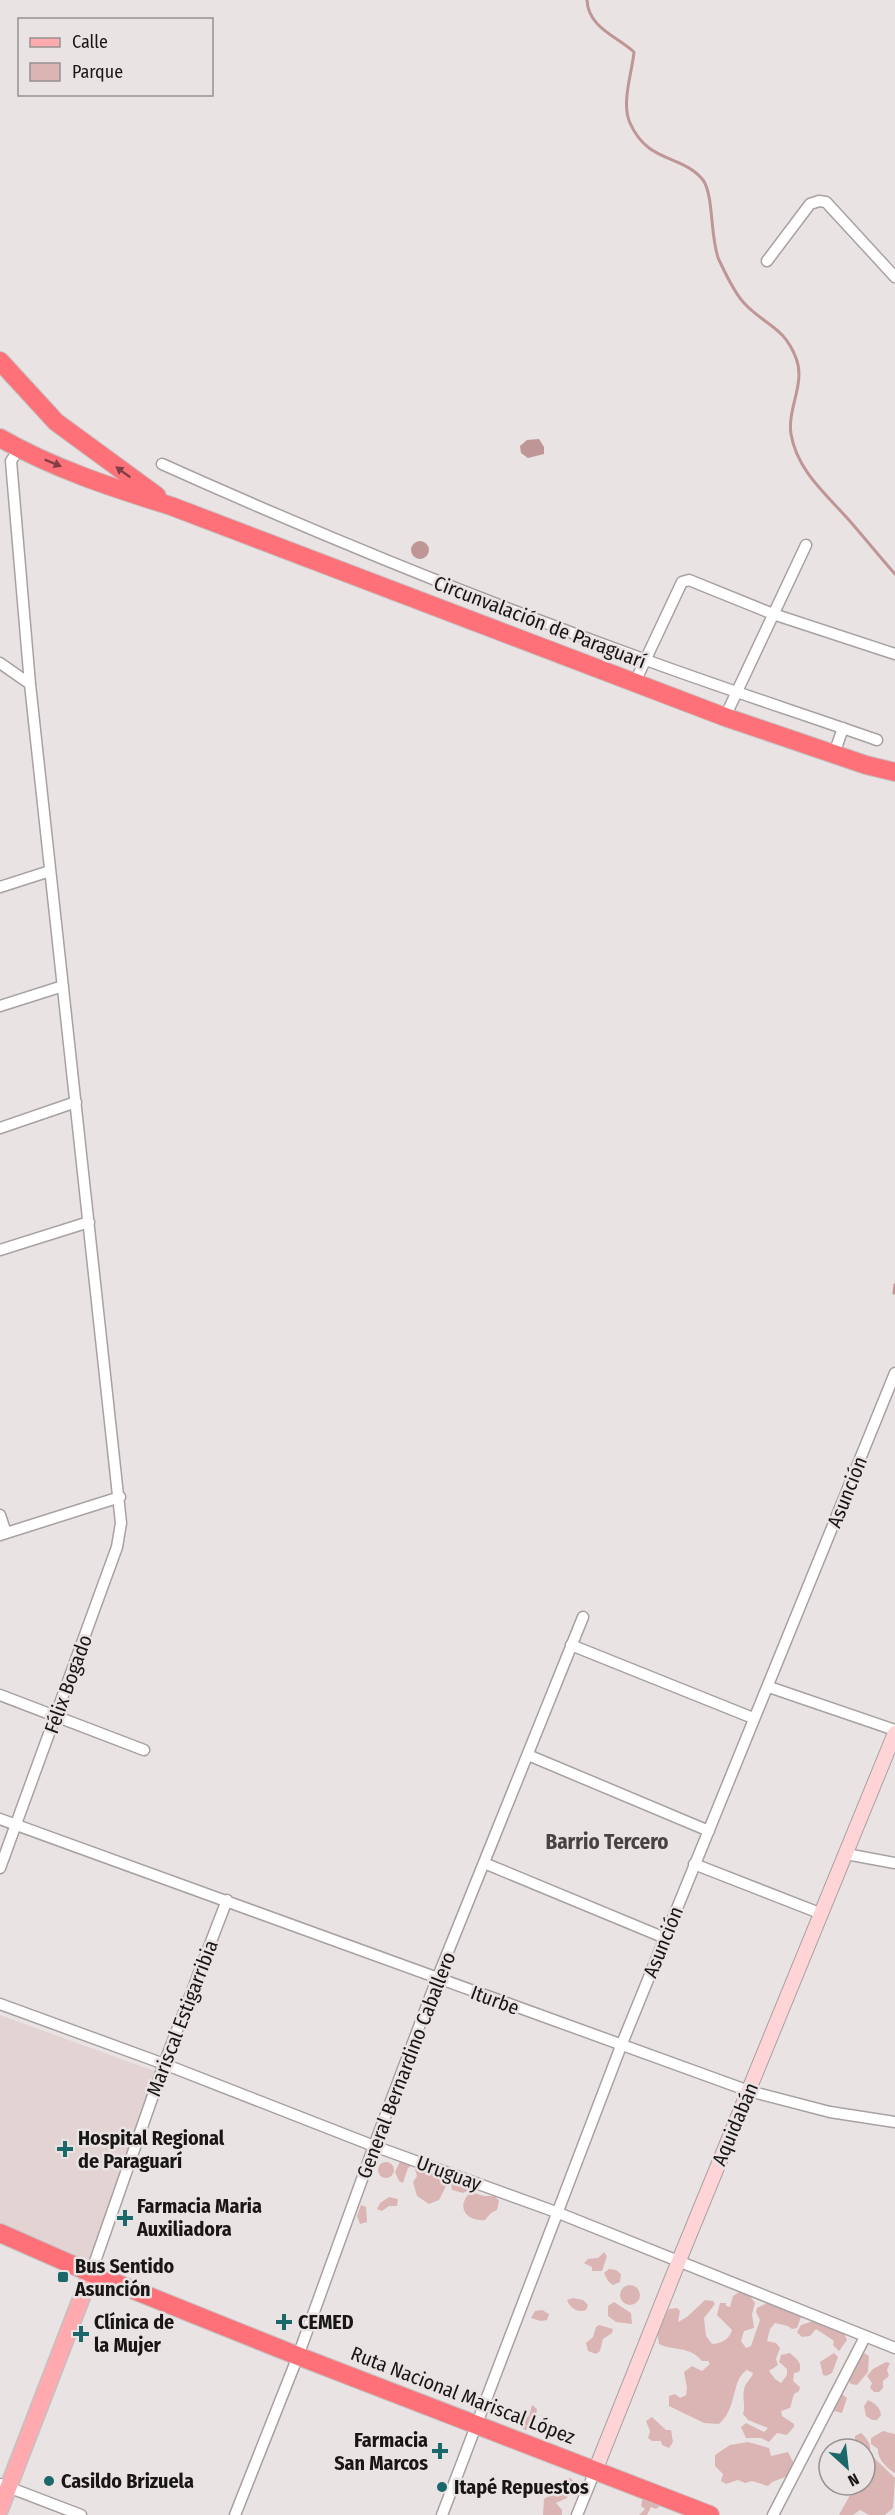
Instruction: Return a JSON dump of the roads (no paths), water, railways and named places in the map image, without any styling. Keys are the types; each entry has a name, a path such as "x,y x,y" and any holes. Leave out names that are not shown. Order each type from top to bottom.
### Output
{"highway":[{"name":"Circunvalación de Paraguarí","path":"0,360 56,422 171,506"},
{"name":"Circunvalación de Paraguarí","path":"0,438 19,449 116,488 171,506 725,717 895,772"},
{"name":"Ruta Nacional Mariscal López","path":"0,2234 90,2273 298,2356 711,2515"}],"main road":[{"name":"Mariscal Estigarribia","path":"0,2509 4,2486 90,2273"}],"street":[{"path":"767,261 810,204 819,201 826,202 895,277"},
{"name":"Félix Bogado","path":"0,1868 117,1548 121,1523 120,1497 30,684 11,461 19,449"},
{"path":"162,464 265,510 646,660 877,740"},
{"path":"725,717 806,545"},
{"path":"635,682 682,582 689,580 772,614 895,654"},
{"path":"0,663 30,684"},
{"path":"834,754 843,728"},
{"path":"0,886 50,871"},
{"path":"0,1006 63,986"},
{"path":"0,1128 76,1102"},
{"path":"0,1250 89,1222"},
{"name":"Asunción","path":"442,2515 621,2046 694,1864 710,1831 753,1718 769,1687 895,1372"},
{"path":"0,1515 3,1534 120,1497"},
{"name":"General Bernardino Caballero","path":"236,2515 298,2356 437,1979 583,1617"},
{"path":"571,1645 753,1718"},
{"path":"769,1687 895,1732"},
{"path":"0,1695 144,1750"},
{"name":"Aquidabán","path":"577,2515 846,1854 890,1762 895,1732"},
{"path":"528,1755 710,1831"},
{"name":"Iturbe","path":"0,1819 749,2091 830,2112 895,2121"},
{"path":"846,1854 895,1863"},
{"path":"484,1863 665,1938"},
{"path":"694,1864 822,1914"},
{"name":"Mariscal Estigarribia","path":"90,2273 164,2064 227,1900"},
{"name":"Uruguay","path":"0,2004 164,2064 374,2146 556,2212 678,2263 895,2348"},
{"path":"773,2515 865,2337"},
{"path":"4,2486 81,2515"}],"waterway":[{"path":"587,0 592,17 598,24 634,52 627,106 630,123 637,136 646,146 685,166 703,180 709,196 716,251 730,282 744,303 780,332 791,347 796,358 799,377 790,425 799,459 813,480 895,574"},
{"path":"894,1293 895,1285"}],"place":[{"name":"Hospital Regional de Paraguarí","path":"65,2149"},
{"name":"Farmacia Maria Auxiliadora","path":"125,2218"},
{"name":"Bus Sentido Asunción","path":"63,2277"},
{"name":"CEMED","path":"284,2322"},
{"name":"Clínica de la Mujer","path":"81,2334"},
{"name":"Farmacia San Marcos","path":"440,2451"},
{"name":"Casildo Brizuela","path":"49,2481"},
{"name":"Itapé Repuestos","path":"442,2487"}],"district":[{"name":"Barrio Tercero","path":"607,1842"}]}
